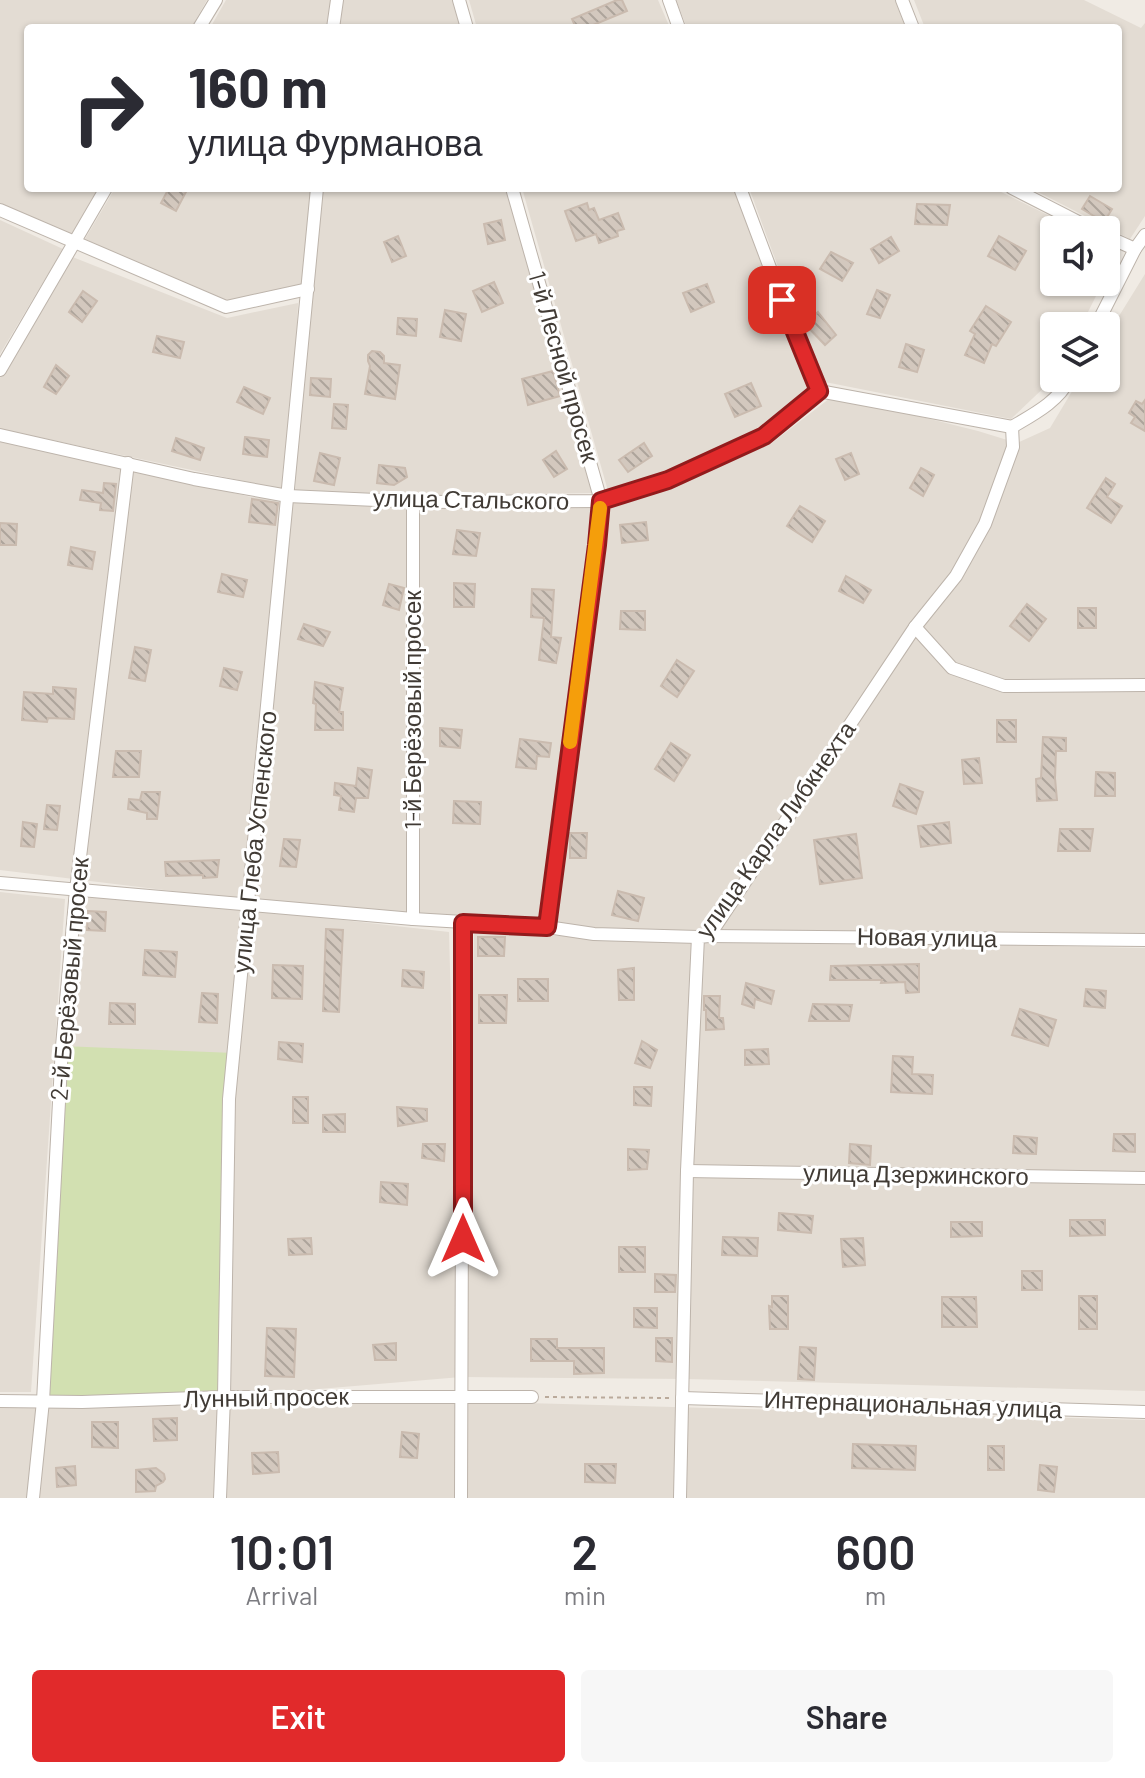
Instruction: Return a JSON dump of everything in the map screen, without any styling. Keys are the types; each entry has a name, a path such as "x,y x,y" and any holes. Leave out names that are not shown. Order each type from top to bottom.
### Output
{"street":[{"path":"201,24 216,0"},
{"path":"334,24 337,0"},
{"path":"459,0 466,24"},
{"path":"669,0 678,24"},
{"path":"902,0 911,24"},
{"path":"0,370 104,192"},
{"name":"улица Глеба Успенского","path":"220,1498 229,1099 317,192"},
{"name":"1-й Лесной просек","path":"513,192 601,501 547,927"},
{"path":"742,192 819,391 1012,427 1047,405 1060,392"},
{"path":"1020,192 1067,216"},
{"path":"0,210 226,307 308,289"},
{"path":"1103,312 1145,235"},
{"path":"1120,242 1135,249"},
{"name":"улица Стальского","path":"0,435 194,479 288,496 413,501 601,501 668,480 764,436 819,391"},
{"name":"улица Карла Либкнехта","path":"680,1498 687,1171 703,936 915,627 956,576 985,524 1013,447 1012,427"},
{"name":"2-й Берёзовый просек","path":"33,1498 43,1401 62,1046 76,890 128,463"},
{"name":"1-й Берёзовый просек","path":"413,501 413,919"},
{"path":"915,627 952,668 1004,686 1145,685"},
{"name":"Новая улица","path":"0,883 413,919 547,927 594,934 1145,940"},
{"path":"461,1498 463,923"},
{"name":"улица Дзержинского","path":"687,1171 1145,1178"},
{"name":"Лунный просек","path":"0,1401 532,1397"},
{"name":"Интернациональная улица","path":"682,1398 1145,1412"}],"path":[{"path":"532,1397 682,1398"}],"shaded area":[{"path":"0,0 207,0 193,24 24,24 24,192 96,192 72,234 0,203"},
{"path":"226,0 456,0 463,24 212,24"},
{"path":"469,0 658,0 668,24 476,24"},
{"path":"676,0 895,0 904,24 685,24"},
{"path":"914,0 1084,0 1141,28 1145,23 1145,216 1130,239 1120,234 1120,216 1085,216 1038,192 1122,192 1122,24 923,24"},
{"path":"113,192 509,192 594,493 402,496 295,492 303,285 225,305 85,239"},
{"path":"523,192 736,192 814,385 764,436 610,498"},
{"path":"750,192 1001,192 1050,216 1040,216 1040,296 1096,296 1088,312 1040,312 1040,391 1011,419 820,381"},
{"path":"0,220 63,249 0,354"},
{"path":"70,256 227,318 298,303 281,489 0,429 0,378"},
{"path":"1145,274 1145,935 698,934 597,929 361,914 0,870 0,439 251,497 297,501 606,501 773,442 834,395 1017,443 1050,428 1072,392 1120,392 1120,314"},
{"path":"76,890 449,932 461,1377 224,1397 62,1046"},
{"path":"0,892 65,899 31,1392 0,1392"},
{"path":"474,934 1145,948 1145,1391 687,1379 466,1377"},
{"path":"487,1402 1145,1420 1145,1498 0,1498 0,1408"}],"green space":[{"path":"62,1046 234,1053 224,1397 43,1401"}],"building":[{"path":"617,0 622,0 627,11 596,24 574,24 572,19"},
{"path":"167,192 186,192 176,211 161,203"},
{"path":"1090,196 1112,209 1108,216 1094,216 1082,209"},
{"path":"587,203 589,210 594,208 599,220 618,213 624,229 617,231 618,236 599,243 596,234 576,241 565,211"},
{"path":"917,204 950,205 947,225 915,224"},
{"path":"501,220 505,240 488,244 484,224"},
{"path":"398,236 406,256 392,262 384,242"},
{"path":"999,236 1026,251 1015,270 988,256"},
{"path":"891,237 899,251 879,263 871,249"},
{"path":"831,252 853,263 842,281 820,269"},
{"path":"494,282 503,303 482,312 473,291"},
{"path":"707,284 714,302 691,312 683,293"},
{"path":"877,290 890,295 880,318 867,314"},
{"path":"83,291 97,301 82,322 69,312"},
{"path":"986,306 1011,322 996,346 992,344 984,363 965,355 975,334 970,331"},
{"path":"445,310 466,314 461,341 440,337"},
{"path":"818,312 836,335 825,345 804,323"},
{"path":"398,318 417,319 416,336 397,334"},
{"path":"157,336 184,342 180,358 153,352"},
{"path":"906,344 924,350 917,372 899,367"},
{"path":"372,351 384,356 384,363 400,365 395,399 365,394 370,366 368,355"},
{"path":"56,365 69,376 56,394 44,387"},
{"path":"553,371 560,396 528,405 522,379"},
{"path":"311,378 331,379 330,397 310,395"},
{"path":"751,383 761,406 735,417 725,394"},
{"path":"244,387 270,398 263,414 237,402"},
{"path":"1145,400 1145,431 1131,423 1135,417 1129,413 1136,401 1142,404"},
{"path":"334,404 348,405 346,429 332,428"},
{"path":"245,437 269,440 267,457 243,454"},
{"path":"176,438 204,448 200,460 172,451"},
{"path":"644,443 652,456 628,472 619,460"},
{"path":"556,451 567,469 554,477 543,460"},
{"path":"320,453 340,458 334,485 314,481"},
{"path":"851,453 859,474 845,480 836,459"},
{"path":"379,465 405,468 407,477 394,485 377,483"},
{"path":"921,468 934,475 923,496 910,488"},
{"path":"1106,478 1115,484 1107,497 1122,506 1111,523 1087,508"},
{"path":"104,483 116,484 113,511 100,510 101,503 80,500 82,490 103,493"},
{"path":"252,499 278,503 275,525 249,522"},
{"path":"800,506 825,521 812,542 787,526"},
{"path":"646,522 648,540 622,543 620,525"},
{"path":"0,523 17,524 16,545 0,545"},
{"path":"457,530 480,533 476,556 453,554"},
{"path":"71,547 95,552 92,569 68,565"},
{"path":"222,574 247,580 243,597 218,592"},
{"path":"846,576 871,590 863,603 839,591"},
{"path":"454,583 475,584 474,607 454,607"},
{"path":"389,584 404,588 399,610 383,605"},
{"path":"532,589 554,590 551,637 561,638 556,663 539,660 544,618 531,617"},
{"path":"1027,604 1046,619 1029,641 1010,626"},
{"path":"1078,608 1096,608 1096,628 1078,628"},
{"path":"621,611 645,611 645,630 620,629"},
{"path":"304,624 330,632 323,646 298,639"},
{"path":"135,647 151,650 145,681 129,678"},
{"path":"677,660 694,671 677,697 661,686"},
{"path":"224,668 242,672 237,690 220,686"},
{"path":"315,682 343,688 339,712 343,712 343,730 315,730"},
{"path":"53,687 76,689 74,719 48,718 47,722 22,720 24,692 53,694"},
{"path":"997,720 1016,720 1016,742 997,742"},
{"path":"440,728 462,730 460,748 440,746"},
{"path":"1043,737 1066,738 1066,751 1056,751 1057,800 1037,801 1036,779 1041,778"},
{"path":"520,739 551,743 549,757 537,756 536,769 516,767"},
{"path":"671,743 690,755 674,781 655,769"},
{"path":"116,751 141,751 139,777 113,777"},
{"path":"979,758 982,783 964,784 962,760"},
{"path":"358,768 372,770 368,798 356,798 354,812 339,810 341,796 334,795 335,783 356,786"},
{"path":"1096,772 1115,773 1115,796 1095,796"},
{"path":"900,784 923,792 916,814 893,806"},
{"path":"142,792 160,792 157,819 147,819 147,813 128,809 129,799 140,800"},
{"path":"454,801 481,802 480,824 453,823"},
{"path":"47,805 60,806 57,830 44,829"},
{"path":"23,822 37,824 34,847 21,846"},
{"path":"949,822 951,843 921,847 918,826"},
{"path":"1060,829 1093,829 1090,851 1058,851"},
{"path":"570,833 587,833 586,858 570,858"},
{"path":"856,834 862,878 820,884 814,840"},
{"path":"284,839 300,840 296,867 280,866"},
{"path":"219,860 217,877 166,876 165,862"},
{"path":"618,891 644,898 638,921 612,915"},
{"path":"88,911 106,912 105,931 87,930"},
{"path":"326,929 343,930 339,1012 323,1011"},
{"path":"478,937 505,937 504,956 478,956"},
{"path":"145,950 177,952 175,977 143,975"},
{"path":"919,964 919,992 906,993 905,982 830,980 831,966"},
{"path":"273,965 303,966 302,999 272,998"},
{"path":"634,968 634,1000 619,1000 618,970"},
{"path":"403,970 424,972 423,988 402,986"},
{"path":"518,979 548,979 548,1001 518,1001"},
{"path":"746,983 774,991 771,1004 755,999 754,1008 742,1004"},
{"path":"1086,989 1106,991 1105,1008 1084,1006"},
{"path":"202,993 218,994 217,1023 199,1022"},
{"path":"479,995 507,995 506,1023 479,1023"},
{"path":"704,996 720,996 719,1018 723,1018 724,1029 706,1030"},
{"path":"110,1003 135,1004 135,1024 109,1024"},
{"path":"813,1004 852,1005 849,1021 809,1021"},
{"path":"1020,1009 1056,1020 1048,1046 1012,1035"},
{"path":"642,1041 657,1050 650,1068 635,1063"},
{"path":"279,1042 303,1044 302,1062 278,1059"},
{"path":"768,1049 769,1064 745,1065 745,1050"},
{"path":"893,1056 913,1057 912,1074 933,1075 932,1094 891,1092"},
{"path":"634,1087 652,1087 651,1106 634,1105"},
{"path":"293,1097 308,1097 308,1123 293,1123"},
{"path":"397,1107 427,1109 427,1121 398,1126"},
{"path":"345,1114 345,1132 323,1132 323,1115"},
{"path":"1114,1134 1135,1134 1135,1152 1113,1151"},
{"path":"1014,1136 1037,1138 1036,1154 1013,1153"},
{"path":"423,1144 445,1144 444,1161 422,1158"},
{"path":"850,1144 871,1146 870,1165 849,1163"},
{"path":"628,1149 649,1150 647,1169 628,1170"},
{"path":"381,1182 408,1184 407,1205 380,1202"},
{"path":"779,1213 813,1216 811,1233 778,1230"},
{"path":"1070,1220 1105,1220 1105,1235 1070,1236"},
{"path":"951,1222 982,1222 982,1236 951,1237"},
{"path":"723,1237 758,1238 757,1256 722,1255"},
{"path":"311,1238 312,1254 289,1255 288,1239"},
{"path":"863,1238 865,1265 843,1267 841,1239"},
{"path":"619,1247 645,1247 645,1272 619,1272"},
{"path":"1022,1271 1042,1271 1042,1290 1022,1290"},
{"path":"655,1274 676,1275 675,1292 655,1292"},
{"path":"772,1296 788,1296 788,1329 770,1329"},
{"path":"1079,1296 1097,1296 1097,1329 1079,1329"},
{"path":"942,1297 976,1297 977,1327 942,1327"},
{"path":"634,1308 657,1308 657,1328 634,1327"},
{"path":"267,1328 296,1329 294,1377 265,1376"},
{"path":"656,1338 672,1338 672,1362 656,1361"},
{"path":"531,1339 557,1339 557,1348 604,1348 604,1373 574,1374 574,1361 531,1361"},
{"path":"396,1343 396,1360 375,1360 373,1345"},
{"path":"800,1347 816,1348 814,1380 798,1379"},
{"path":"177,1418 177,1440 154,1441 153,1419"},
{"path":"92,1422 118,1422 118,1448 92,1447"},
{"path":"402,1432 419,1434 417,1458 400,1457"},
{"path":"853,1444 916,1446 915,1470 852,1468"},
{"path":"988,1446 1004,1446 1004,1470 988,1470"},
{"path":"278,1452 279,1472 253,1474 252,1453"},
{"path":"585,1464 616,1464 615,1483 585,1482"},
{"path":"1040,1465 1057,1467 1054,1492 1038,1490"},
{"path":"75,1466 76,1485 57,1487 56,1468"},
{"path":"156,1468 164,1474 163,1482 156,1486 155,1491 136,1492 136,1470"}],"slow traffic":[{"path":"570,742 600,508"}],"route":[{"path":"463,1239 463,923 547,927 601,501 668,480 764,436 819,391 782,300"}]}
